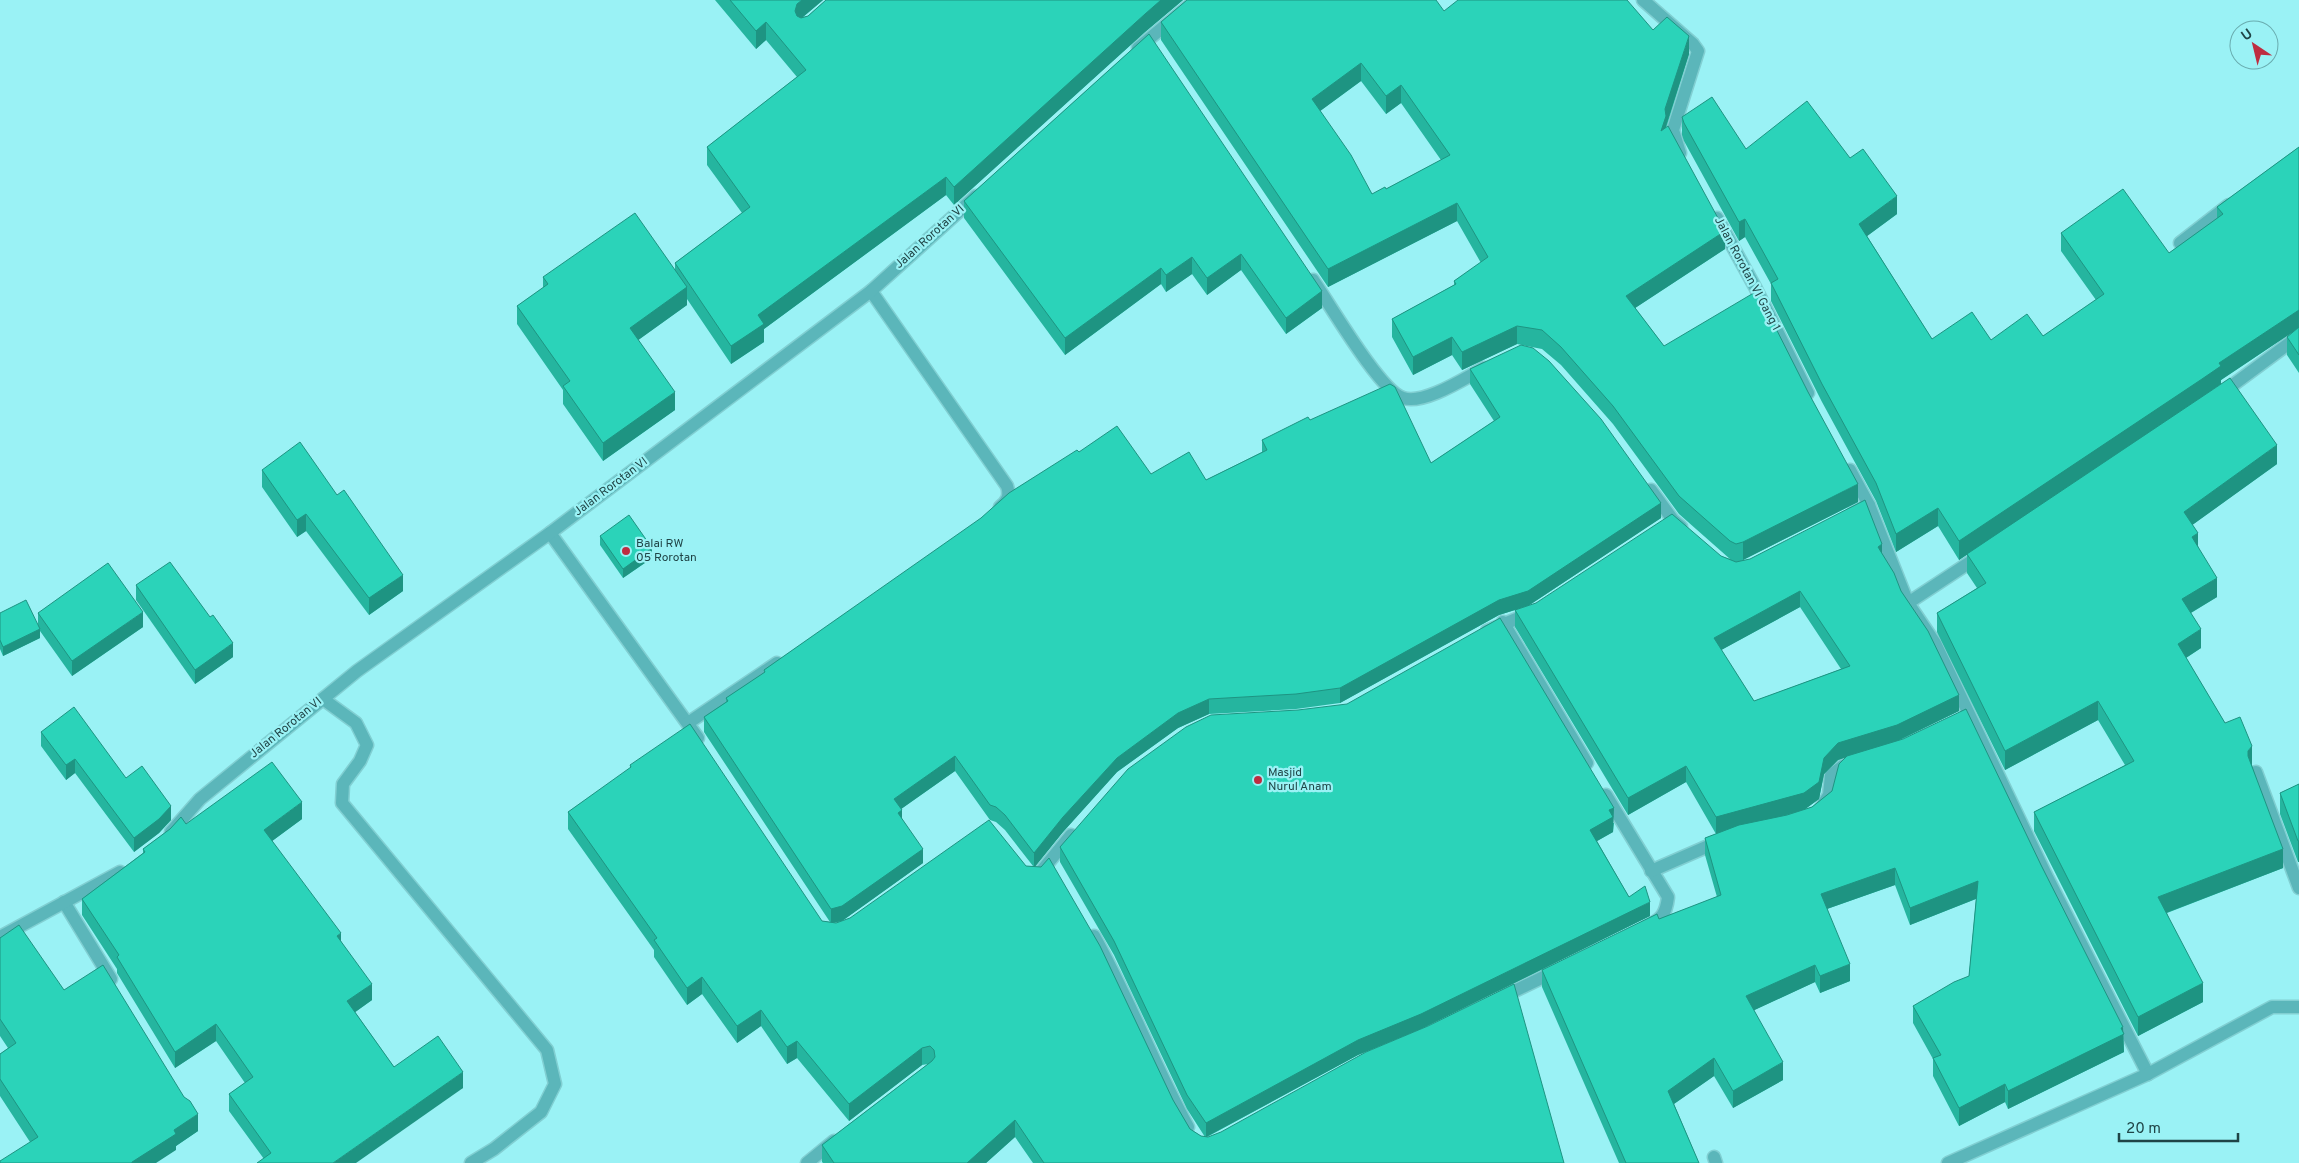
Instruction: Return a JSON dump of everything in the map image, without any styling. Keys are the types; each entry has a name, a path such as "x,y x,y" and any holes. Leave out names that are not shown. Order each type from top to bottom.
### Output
{"street":[{"path":"1128,58 1152,42 1196,0"},
{"path":"1643,0 1694,44 1698,51 1672,130 1676,144 1685,161"},
{"name":"Jalan Rorotan VI","path":"165,840 200,799 357,671 550,533 871,291 988,184"},
{"path":"2180,243 2239,198"},
{"name":"Jalan Rorotan VI Gang 1","path":"1708,203 1755,287 1814,406"},
{"path":"1305,268 1383,383 1403,398 1426,398 1494,363"},
{"path":"871,291 1007,486 1009,493 1007,501 988,517"},
{"path":"2215,399 2299,336"},
{"path":"1842,456 1869,505 1908,603 1935,644 2048,880 2148,1074"},
{"path":"1645,482 1669,522 1693,537"},
{"path":"1843,518 1869,505"},
{"path":"550,533 704,747"},
{"path":"1908,603 1991,548"},
{"path":"1473,638 1503,622 1532,613 1540,607"},
{"path":"1503,622 1668,897 1666,911 1655,922 1637,931"},
{"path":"688,723 789,654"},
{"path":"323,699 356,723 367,745 360,760 343,784 342,803 547,1050 554,1084 541,1112 494,1149 472,1163"},
{"path":"1955,723 1970,715"},
{"path":"1810,816 1826,803 1830,779 1835,771 1842,766 1861,760"},
{"path":"2256,772 2299,888"},
{"path":"1025,870 1030,876 1038,876 1052,865 1081,824"},
{"path":"1651,871 1729,838"},
{"path":"0,937 116,875 130,865"},
{"path":"64,902 120,994"},
{"path":"1088,925 1107,959 1145,1041 1195,1139"},
{"path":"1486,1005 1566,966"},
{"path":"1948,1163 2148,1074 2272,1007 2299,1007"},
{"path":"807,1163 846,1132"}],"building":[{"path":"730,0 802,0 797,4 795,11 797,16 801,18 808,16 826,0 1161,0 954,187 946,177 758,315 764,324 731,346 675,263 750,207 707,147 806,70 766,22 756,31"},
{"path":"1187,0 1436,0 1444,11 1458,0 1627,0 1653,30 1667,17 1689,36 1665,109 1666,116 1661,131 1668,126 1725,231 1626,296 1664,346 1757,291 1808,392 1858,484 1736,544 1730,541 1679,496 1613,406 1561,347 1542,330 1517,326 1462,352 1452,337 1413,357 1392,319 1456,284 1454,281 1488,257 1457,203 1328,269 1161,22","holes":["1361,63 1386,96 1401,85 1450,155 1386,189 1385,187 1372,194 1351,155 1312,99"]},
{"path":"1149,34 1322,291 1286,318 1241,254 1207,278 1192,257 1166,275 1161,268 1065,338 964,201"},
{"path":"1712,97 1746,149 1807,101 1850,158 1863,149 1897,196 1859,224 1932,339 1972,312 1991,340 2027,314 2043,336 2104,294 2061,233 2123,189 2169,253 2223,214 2217,207 2299,147 2299,310 2219,363 2221,366 2202,379 1959,541 1938,508 1896,534 1876,483 1822,384 1771,283 1778,279 1745,219 1739,222 1684,123 1682,117"},
{"path":"635,213 687,287 630,328 675,392 603,443 563,386 570,381 517,306 548,284 543,277"},
{"path":"2299,327 2299,355 2287,337"},
{"path":"1521,345 1533,348 1549,361 1601,419 1661,503 1528,591 1499,600 1340,688 1296,694 1209,699 1178,713 1117,758 1063,817 1034,853 1005,815 996,807 990,805 955,756 894,799 902,810 898,813 923,849 842,906 831,909 704,717 728,701 726,698 765,672 764,670 981,518 1009,493 1077,450 1079,452 1117,426 1151,474 1189,452 1206,480 1267,450 1262,440 1308,417 1310,420 1390,384 1395,387 1431,463 1500,417 1470,369"},
{"path":"2230,378 2277,445 2184,512 2198,533 2192,537 2217,578 2182,599 2201,629 2178,644 2225,723 2240,717 2252,746 2248,751 2248,756 2283,849 2158,897 2203,983 2138,1017 2034,812 2134,761 2098,701 2005,751 1937,613 1986,583 1967,554"},
{"path":"300,442 337,495 344,490 403,575 369,598 306,514 297,520 262,470"},
{"path":"1865,500 1882,544 1878,547 1894,573 1901,591 1928,631 1959,695 1897,725 1838,743 1824,758 1819,782 1804,793 1716,817 1686,766 1628,798 1515,610 1536,603 1672,514 1721,556 1736,562 1750,559","holes":["1800,591 1850,666 1754,701 1714,638"]},
{"name":"Balai RW 05 Rorotan","path":"629,515 652,548 623,569 600,536"},
{"path":"170,562 210,617 213,615 233,643 195,670 136,585"},
{"path":"108,563 143,612 72,661 38,613"},
{"path":"26,600 40,629 3,647 0,640 0,613"},
{"path":"1500,618 1614,808 1609,810 1613,817 1590,830 1629,897 1645,886 1650,902 1421,1014 1358,1040 1206,1123 1187,1095 1114,941 1060,847 1128,769 1186,727 1211,715 1298,710 1347,704"},
{"path":"74,707 126,778 142,766 171,806 159,819 134,838 75,759 66,765 41,732"},
{"path":"1966,709 2041,865 2123,1027 2121,1028 2124,1034 2008,1091 2005,1084 1959,1108 1933,1058 1941,1055 1913,1006 1954,982 1969,976 1978,881 1910,908 1895,868 1821,894 1850,964 1820,976 1815,965 1746,996 1783,1062 1733,1091 1714,1058 1668,1091 1699,1163 1626,1163 1542,970 1657,914 1659,919 1721,895 1705,838 1739,825 1787,815 1812,807 1832,791 1839,764 1847,756 1903,739"},
{"path":"690,724 822,921 836,923 850,918 989,820 1026,866 1041,867 1049,858 1100,946 1173,1100 1190,1129 1201,1136 1208,1137 1221,1132 1366,1052 1428,1026 1514,984 1564,1163 1044,1163 1015,1120 967,1163 834,1163 822,1145 932,1061 935,1057 934,1050 930,1046 922,1048 849,1104 797,1041 787,1047 761,1010 737,1026 702,977 687,988 654,940 657,938 568,812 631,767 630,765"},
{"path":"272,762 302,802 264,830 341,933 337,936 372,984 347,1001 394,1067 438,1036 463,1072 333,1163 257,1163 271,1153 229,1094 253,1077 216,1024 175,1052 117,957 119,955 82,899 145,852 143,849 170,829 181,817 186,824"},
{"path":"2299,784 2299,841 2298,841 2280,793"},
{"path":"19,925 64,990 103,965 184,1097 190,1101 198,1114 174,1130 176,1134 132,1163 0,1163 0,1161 38,1137 0,1079 0,1054 16,1043 0,1019 0,938"}],"place":[{"name":"Balai RW 05 Rorotan","path":"626,551"},
{"name":"Masjid Nurul Anam","path":"1258,780"}]}
